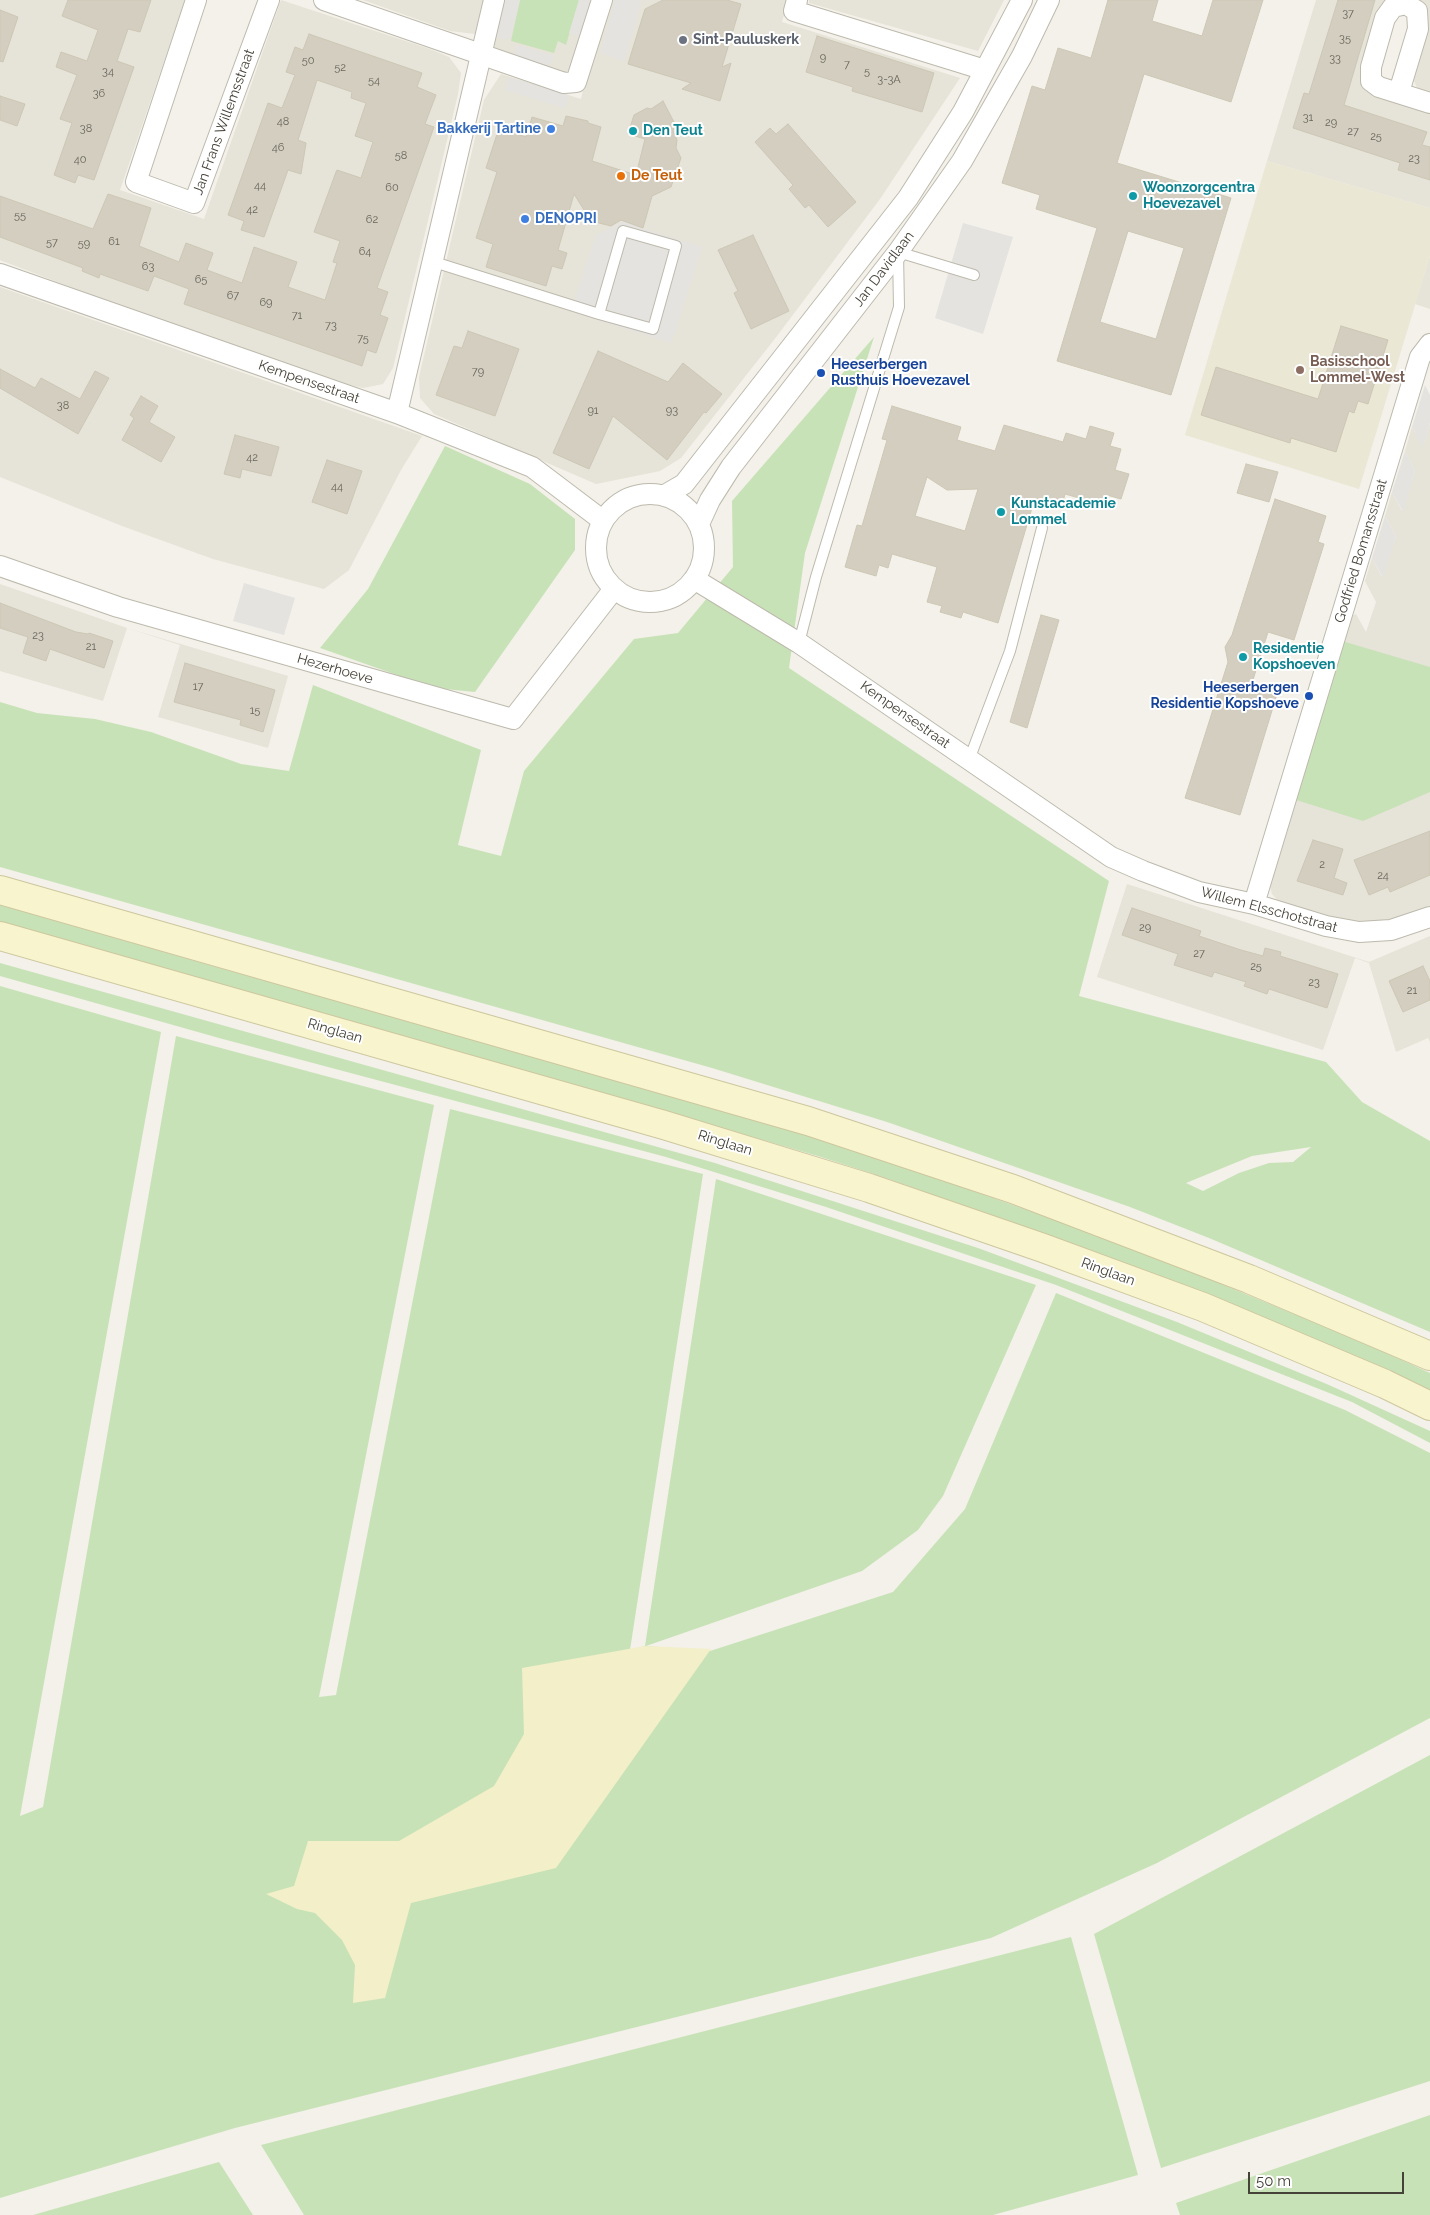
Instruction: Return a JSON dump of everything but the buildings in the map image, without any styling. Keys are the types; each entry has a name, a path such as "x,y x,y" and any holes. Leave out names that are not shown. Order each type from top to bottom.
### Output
{"main road":[{"path":"0,890 817,1124 1022,1192 1250,1279 1430,1356"},
{"name":"Ringlaan","path":"0,936 664,1125 869,1188 1043,1248 1203,1307 1385,1384 1430,1406"}],"street":[{"name":"Jan Frans Willemsstraat","path":"196,0 136,182 194,203 269,0"},
{"path":"324,0 564,84 576,82 602,0"},
{"path":"397,413 494,0"},
{"name":"Jan Davidlaan","path":"665,495 684,484 908,198 963,112 1022,0"},
{"name":"Jan Davidlaan","path":"699,524 710,500 760,430 898,252 962,160 1022,56 1049,0"},
{"path":"795,5 985,70"},
{"path":"1399,92 1430,102"},
{"name":"Kempensestraat","path":"0,274 397,413 532,467 602,520"},
{"path":"846,279 865,294"},
{"name":"Godfried Bomansstraat","path":"1254,904 1420,357 1430,344"},
{"path":"739,414 760,430"},
{"path":"647,493 665,495 679,501 691,511 699,524 704,538 701,566 694,579 678,594 656,602 641,602 626,597 614,589 604,577 597,564 596,534 602,520 614,506 629,497 647,493"},
{"name":"Hezerhoeve","path":"0,566 118,607 513,719 614,589"},
{"name":"Kempensestraat","path":"694,579 799,643 1112,857"},
{"name":"Willem Elsschotstraat","path":"1112,857 1199,892 1254,904 1326,926 1359,932 1391,930 1430,917"}],"lane":[{"path":"434,262 599,314 653,329 676,246 622,231 599,314"},
{"path":"799,643 816,577 900,307 898,252 974,275"},
{"path":"969,760 1010,651 1042,528"}],"shaded area":[{"path":"0,0 185,0 120,190 204,219 281,0 449,57 461,73 458,94 393,368 383,384 363,388 341,383 109,302 0,260"},
{"path":"363,0 593,0 572,69 564,73 496,53 492,36 450,31"},
{"path":"505,0 520,0 510,40 496,37"},
{"path":"579,0 594,0 582,37 569,33"},
{"path":"610,0 788,0 782,22 960,78 880,199 777,336 681,458 660,471 596,484 434,414 420,398 419,377 484,100 501,74 581,99 589,63"},
{"path":"615,0 642,0 624,61 600,53"},
{"path":"809,0 1004,0 978,51 809,3"},
{"path":"1316,0 1393,0 1365,88 1373,95 1430,112 1430,208 1267,161"},
{"path":"1401,0 1430,0 1430,94 1417,88 1412,76 1428,23 1427,14"},
{"path":"517,45 554,56 550,66 514,56"},
{"path":"509,77 569,95 565,108 505,90"},
{"name":"Basisschool Lommel-West","path":"1267,161 1430,208 1430,256 1359,489 1185,435"},
{"path":"623,222 702,247 671,343 571,312 596,235"},
{"path":"963,223 1013,237 983,334 935,318"},
{"path":"1430,256 1430,309 1415,304"},
{"path":"0,287 422,436 401,470 349,570 324,589 213,559 122,526 0,477"},
{"path":"1425,385 1430,395 1430,423 1423,447 1412,427"},
{"path":"1430,423 1430,906 1399,919 1359,925 1280,903 1272,894 1270,886 1349,617 1356,614 1366,632 1376,602 1365,581 1372,558 1382,577 1396,536 1385,516 1392,492 1402,511 1415,471 1405,451 1412,427 1423,446"},
{"path":"1405,451 1415,471 1403,512 1392,492"},
{"path":"1385,516 1396,536 1383,578 1372,558"},
{"path":"244,583 295,598 284,635 233,621"},
{"path":"0,584 127,628 103,701 0,671"},
{"path":"127,628 288,676 268,748 158,717 180,645"},
{"path":"1127,884 1369,962 1430,936 1430,1042 1428,1038 1396,1052 1369,963 1355,958 1323,1050 1097,977"}],"green space":[{"path":"520,0 579,0 566,45 558,41 554,53 511,41"},
{"path":"874,337 805,553 789,668 1109,881 1079,996 1326,1062 1362,1102 1430,1141 1430,1332 1209,1238 1130,1207 887,1122 712,1068 0,867 0,702 37,713 95,719 151,732 241,764 289,771 313,685 481,750 458,845 501,856 524,771 634,639 678,633 733,567 732,501","holes":["1311,1147 1293,1162 1269,1163 1239,1173 1203,1191 1186,1183 1252,1156"]},
{"path":"445,446 530,484 575,519 575,550 475,692 434,688 320,648 368,589"},
{"path":"1342,641 1430,667 1430,792 1363,821 1293,799"},
{"path":"0,904 209,965 662,1092 799,1133 939,1179 1129,1246 1369,1345 1430,1373 1430,1393 1265,1318 1136,1268 889,1179 620,1098 0,922"},
{"path":"0,963 715,1163 978,1248 1177,1322 1329,1385 1430,1431 1430,1443 1352,1402 1056,1285 826,1207 666,1157 219,1038 0,976"},
{"path":"0,986 161,1032 20,1816 43,1807 176,1036 434,1105 319,1697 336,1695 450,1109 703,1174 630,1650 645,1646 716,1179 1036,1285 943,1496 918,1530 862,1571 646,1646 710,1651 893,1592 965,1509 1056,1293 1345,1410 1430,1453 1430,1718 1157,1863 991,1938 235,2128 0,2198"},
{"path":"1430,1755 1430,2081 1161,2168 1094,1934"},
{"path":"1071,1937 1138,2175 993,2215 304,2215 261,2145"},
{"path":"1430,2115 1430,2215 1180,2215 1176,2203"},
{"path":"219,2162 253,2215 33,2215"}],"sand":[{"path":"645,1646 711,1649 556,1868 411,1903 385,1998 353,2003 355,1965 342,1940 315,1913 297,1909 266,1894 294,1886 308,1841 399,1841 494,1786 524,1734 522,1668"}],"place":[{"name":"Sint-Pauluskerk","path":"683,40"},
{"name":"Bakkerij Tartine","path":"551,129"},
{"name":"Den Teut","path":"633,131"},
{"name":"De Teut","path":"621,176"},
{"name":"Woonzorgcentra Hoevezavel","path":"1133,196"},
{"name":"DENOPRI","path":"525,219"},
{"name":"Basisschool Lommel-West","path":"1300,370"},
{"name":"Heeserbergen Rusthuis Hoevezavel","path":"821,373"},
{"name":"Kunstacademie Lommel","path":"1001,512"},
{"name":"Residentie Kopshoeven","path":"1243,657"},
{"name":"Heeserbergen Residentie Kopshoeve","path":"1309,696"}]}
